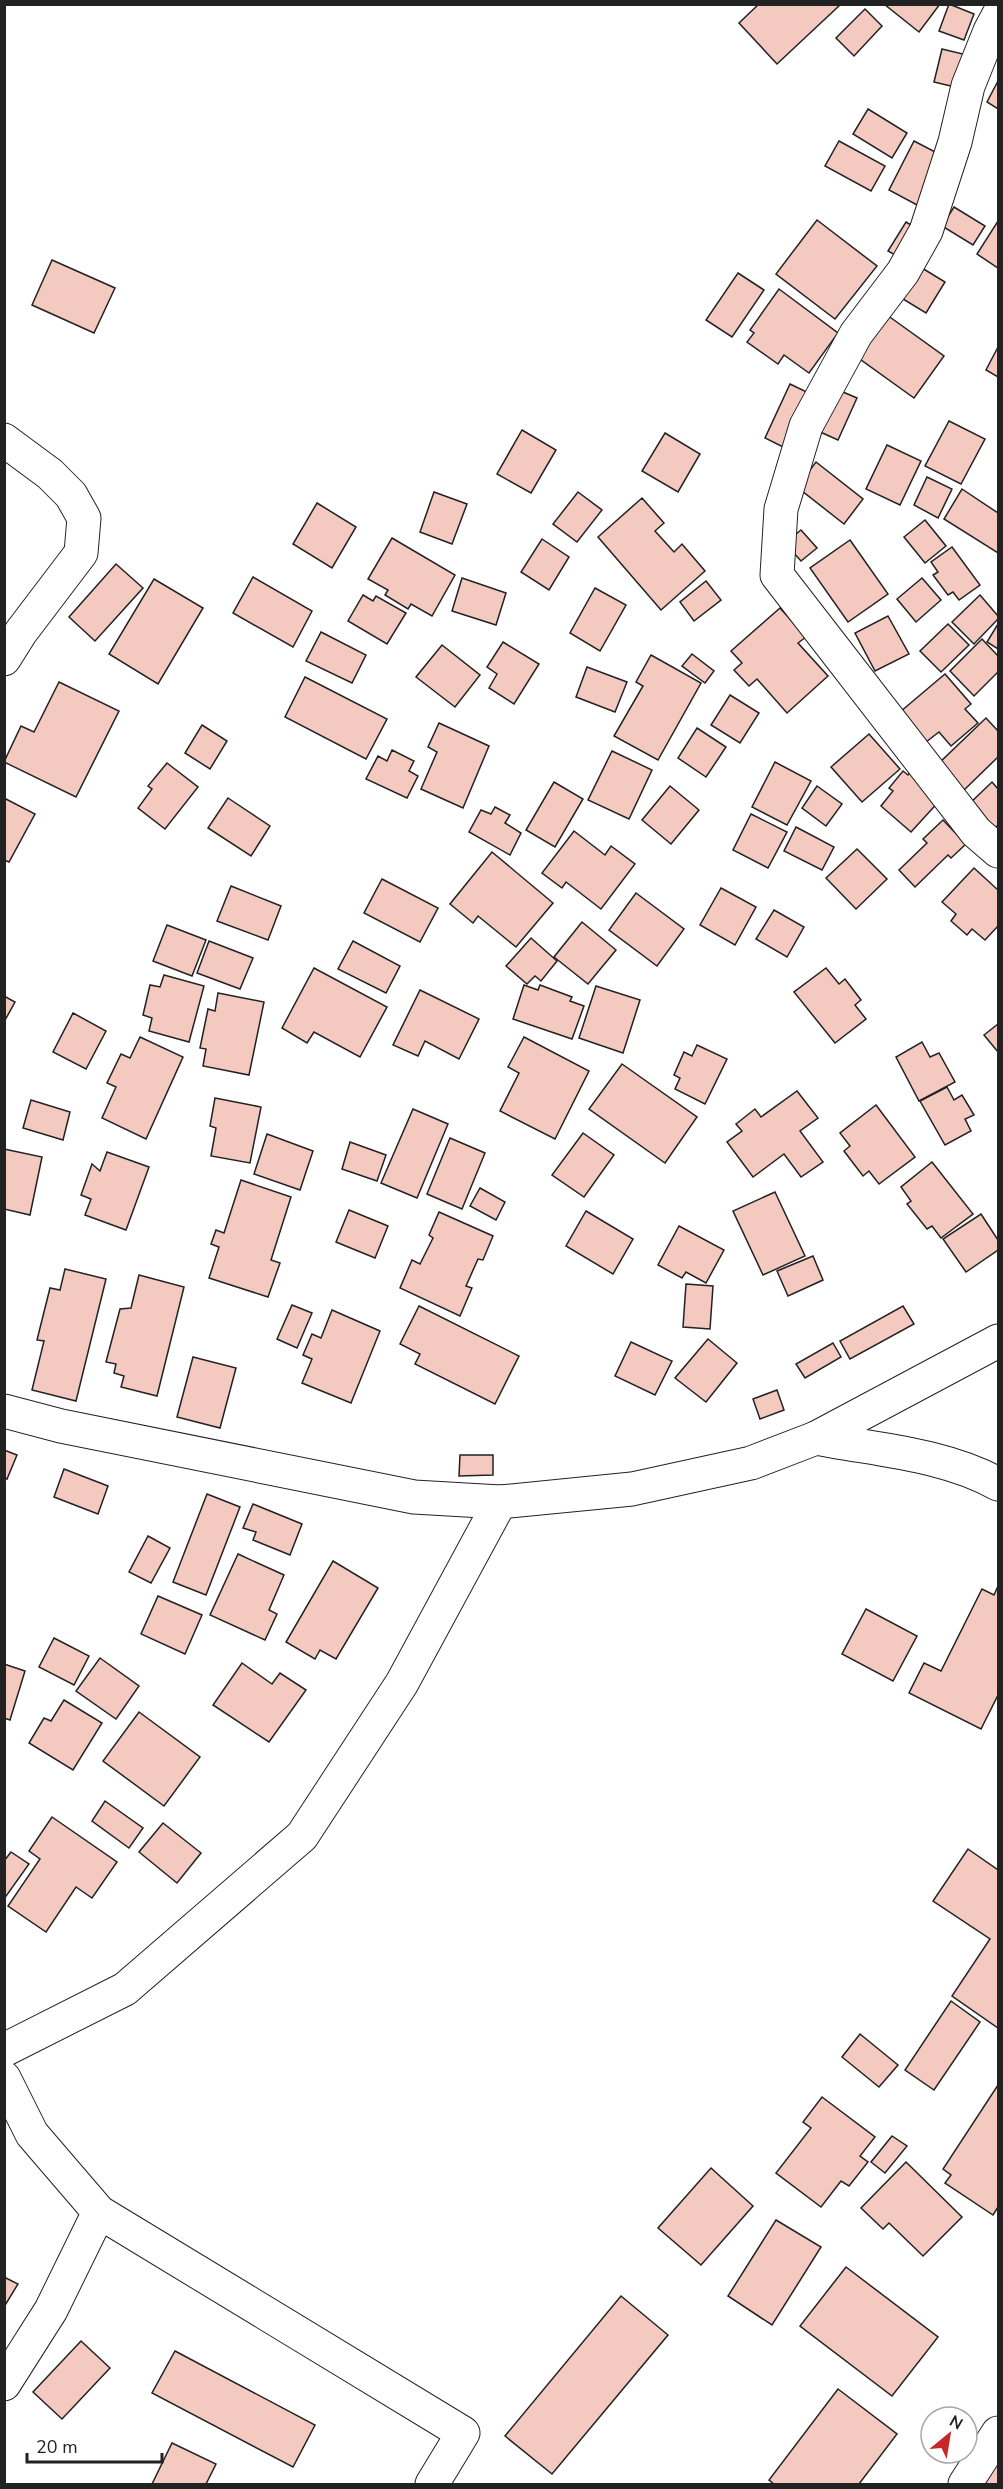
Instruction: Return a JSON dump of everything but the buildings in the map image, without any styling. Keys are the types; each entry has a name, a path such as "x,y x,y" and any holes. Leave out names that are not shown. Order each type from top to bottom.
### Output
{"street":[{"path":"999,16 990,30 968,86 955,142 926,231 903,272 856,334 806,426 781,509 777,575 976,832 999,851"},
{"path":"4,440 50,474 71,495 84,518 81,553 21,632 4,659"},
{"path":"4,1411 61,1426 414,1497 500,1502 632,1489 751,1463 816,1438 999,1341"},
{"path":"816,1438 928,1459 977,1472 999,1484"},
{"path":"4,2050 125,1989 302,1836 402,1683 500,1502"},
{"path":"4,2078 32,2134 99,2212 463,2433 432,2484"},
{"path":"4,2384 51,2310 99,2212"},
{"path":"964,2484 999,2433"}]}
